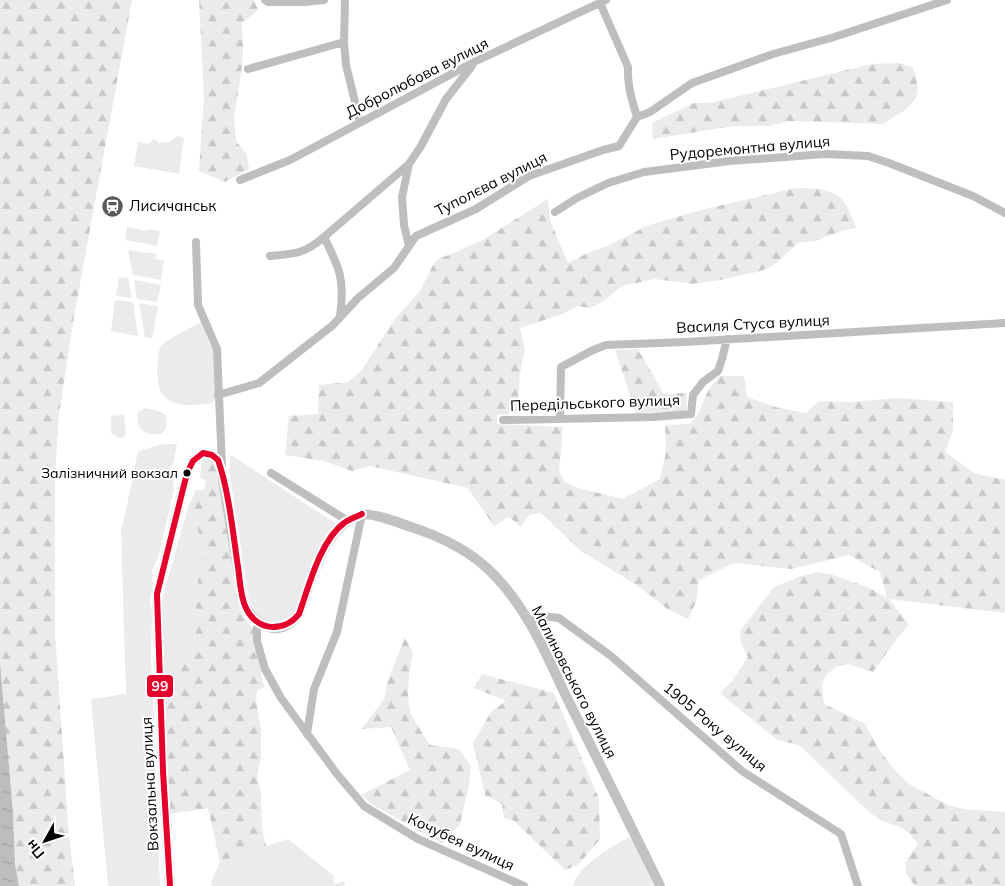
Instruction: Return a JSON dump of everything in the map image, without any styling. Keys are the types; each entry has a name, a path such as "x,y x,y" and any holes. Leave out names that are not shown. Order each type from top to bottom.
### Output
{"main road":[{"name":"Вокзальна вулиця","path":"170,886 163,771 157,594 187,473 193,461 203,453 212,455 218,460 223,478"},
{"path":"223,478 243,600 246,609 257,623 270,628 286,625 296,619 319,559 332,536 348,521 362,514"},
{"name":"Малиновського вулиця","path":"362,514 384,518 418,529 458,546 496,576 530,622 660,886"}],"street":[{"path":"265,0 268,2 305,2 324,0"},
{"path":"346,0 344,42 350,85 360,122"},
{"path":"603,1 628,67 632,101 637,116 650,112 692,84 730,69 948,0"},
{"name":"Добролюбова вулиця","path":"240,180 290,160 588,4 603,1"},
{"path":"248,69 344,42"},
{"path":"270,256 302,252 313,247 408,164 421,146 446,99 474,62"},
{"name":"Туполєва вулиця","path":"218,395 259,383 333,325 358,298 394,268 416,236 476,209 530,176 619,146 637,116"},
{"name":"Рудоремонтна вулиця","path":"556,212 577,198 608,183 644,172 730,160 824,154 868,156 973,196 1005,213"},
{"path":"408,164 402,197 404,225 409,246"},
{"path":"324,237 341,278 343,288 340,316"},
{"path":"196,242 198,305 217,349 223,478"},
{"name":"Василя Стуса вулиця","path":"560,419 561,366 606,345 1005,323"},
{"name":"Передільського вулиця","path":"502,420 653,417 691,414 693,395 703,382 718,371 726,339"},
{"path":"271,473 348,521"},
{"path":"307,734 314,689 337,632 362,514"},
{"name":"1905 Року вулиця","path":"530,622 542,616 559,618 611,656 742,771 841,834 858,886"},
{"name":"Кочубея вулиця","path":"257,623 257,641 265,669 281,698 337,774 364,806 418,839 524,886"}],"green space":[{"path":"0,0 132,0 75,311 59,414 55,475 55,633 68,824 75,886 19,886 15,864 13,812 0,663"},
{"path":"199,0 254,0 258,10 242,23 242,67 234,118 236,141 247,155 249,169 225,182 199,171 204,97"},
{"path":"900,63 912,67 916,75 918,91 915,100 905,110 883,124 789,121 768,126 733,126 653,139 652,123 694,103 710,103 872,64"},
{"path":"177,136 184,138 179,174 134,166 138,142 149,144 153,139 159,143 169,142"},
{"path":"796,188 819,189 836,195 847,207 856,228 815,241 798,243 774,265 761,271 692,284 655,279 622,286 604,301 590,308 577,306 563,314 520,328 525,350 520,373 517,413 497,415 497,424 563,427 559,471 565,482 578,488 623,499 660,479 666,452 665,425 690,424 698,414 709,389 720,376 744,376 747,397 775,407 806,413 819,401 850,402 898,398 953,402 953,431 945,452 974,473 1005,480 1005,613 889,599 909,625 873,672 848,664 836,667 826,675 822,685 824,704 865,724 880,751 896,772 909,784 948,805 964,809 1005,812 1005,886 915,886 906,873 905,863 918,844 909,833 901,827 882,821 868,811 799,745 777,740 720,693 732,681 748,657 741,643 740,631 774,587 798,577 817,572 830,574 868,587 887,598 880,572 849,555 791,569 734,563 699,580 696,602 688,619 666,608 638,586 581,551 541,513 529,515 521,527 509,517 494,526 468,488 370,466 352,471 324,461 285,455 289,416 318,414 319,385 348,382 362,370 394,320 420,291 433,265 439,258 484,239 548,199 550,220 568,263 649,225 705,209"},
{"path":"127,227 147,231 148,229 160,231 157,246 125,240"},
{"path":"128,250 156,254 155,259 164,260 161,280 133,275"},
{"path":"119,277 128,278 132,298 116,296"},
{"path":"134,280 161,285 157,302 137,299"},
{"path":"115,300 133,302 138,336 111,331"},
{"path":"139,303 158,306 152,339 145,337"},
{"path":"203,321 209,343 215,351 215,399 212,403 194,405 170,401 163,395 157,376 160,346"},
{"path":"638,349 664,394 687,393 686,411 636,413 615,350"},
{"path":"145,408 159,411 167,416 166,428 161,434 151,434 140,427 137,418 138,412"},
{"path":"124,415 126,434 123,438 118,438 111,433 111,416"},
{"path":"163,444 177,444 173,464 170,467 175,476 173,481 174,489 158,559 152,570 153,583 150,601 152,613 151,654 160,886 108,886 91,699 126,694 121,530 138,451"},
{"path":"231,455 338,525 295,612 284,621 261,620 249,600 229,470"},
{"path":"202,460 211,460 215,464 239,604 242,614 253,629 264,687 257,691 256,699 261,730 261,757 257,778 261,792 262,829 266,846 220,862 208,808 169,814 162,662 187,656 198,624 195,602 202,555 198,530 188,507 196,490 204,490 206,480 200,478"},
{"path":"188,507 198,530 202,555 195,602 198,624 187,656 162,662 161,617 163,596"},
{"path":"405,638 413,653 408,689 410,711 413,718 430,745 459,749 471,766 469,785 460,824 443,844 373,805 361,795 410,770 391,727 362,729 384,699 388,680"},
{"path":"482,674 554,693 599,799 600,839 578,865 565,870 513,820 504,818 502,804 485,795 473,743 491,712 506,701 474,688"},
{"path":"629,837 636,847 653,886 573,886 581,872 588,865 605,851"},
{"path":"288,839 334,876 334,884 344,881 345,886 211,886 220,862"}],"water":[{"path":"0,663 13,812 15,864 19,886 0,886"}],"transit line":[{"name":"99","path":"170,886 163,771 157,594 187,473 193,461 203,453 212,455 218,460 228,499 242,598 251,616 264,626 273,627 287,624 299,614 316,565 328,541 344,523 362,514"}],"place":[{"name":"Лисичанськ","path":"113,206"},
{"name":"Залізничний вокзал","path":"187,473"}]}
